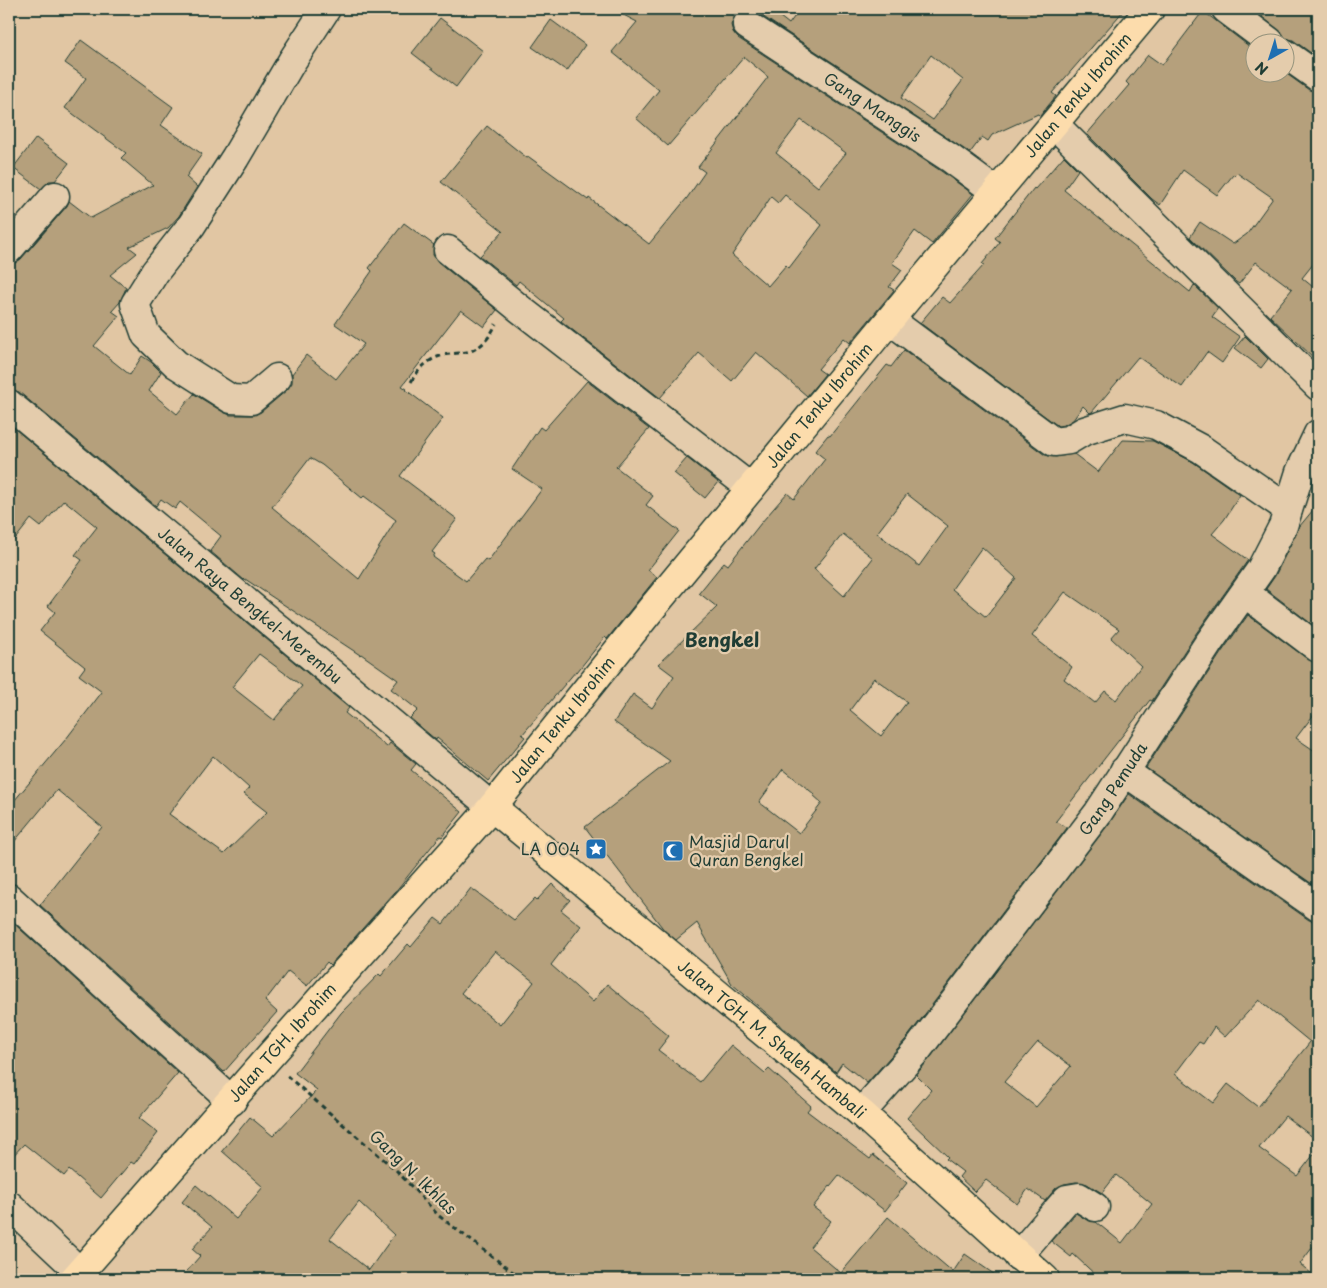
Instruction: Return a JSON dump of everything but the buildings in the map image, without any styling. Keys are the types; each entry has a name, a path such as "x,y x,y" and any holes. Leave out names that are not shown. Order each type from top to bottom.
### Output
{"main road":[{"name":"Jalan Tenku Ibrohim","path":"492,807 750,488 1150,9"},
{"name":"Jalan TGH. Ibrohim","path":"77,1276 267,1059 492,807"},
{"name":"Jalan TGH. M. Shaleh Hambali","path":"492,807 861,1113 1018,1256 1046,1279"}],"street":[{"path":"277,378 251,400 231,398 176,364 146,335 135,304 155,272 190,226 235,158 292,61 326,9"},
{"path":"1226,9 1257,32"},
{"name":"Gang Manggis","path":"747,25 950,158 996,192"},
{"path":"1294,60 1318,77"},
{"path":"1054,124 1318,386"},
{"path":"9,248 55,196"},
{"path":"448,250 520,309 750,488"},
{"path":"890,320 1054,442 1069,440 1084,430 1126,418 1156,425 1201,449 1288,509"},
{"name":"Jalan Raya Bengkel-Merembu","path":"9,404 492,807"},
{"name":"Gang Pemuda","path":"861,1113 918,1049 1098,813 1124,771 1261,568 1283,526 1300,472 1318,434"},
{"path":"1245,593 1318,648"},
{"path":"1124,771 1318,907"},
{"path":"9,898 232,1101"},
{"path":"1018,1256 1068,1199 1079,1197 1095,1207"},
{"path":"9,1205 77,1276"}],"path":[{"path":"411,382 419,369 432,360 446,354 468,352 479,347 489,337 498,322 520,309"},
{"name":"Gang N. Ikhlas","path":"267,1059 396,1170 439,1216 522,1279"}],"place":[{"name":"LA 004","path":"596,849"},
{"name":"Masjid Darul Quran Bengkel","path":"673,851"}],"district":[{"name":"Bengkel","path":"722,640"}]}
